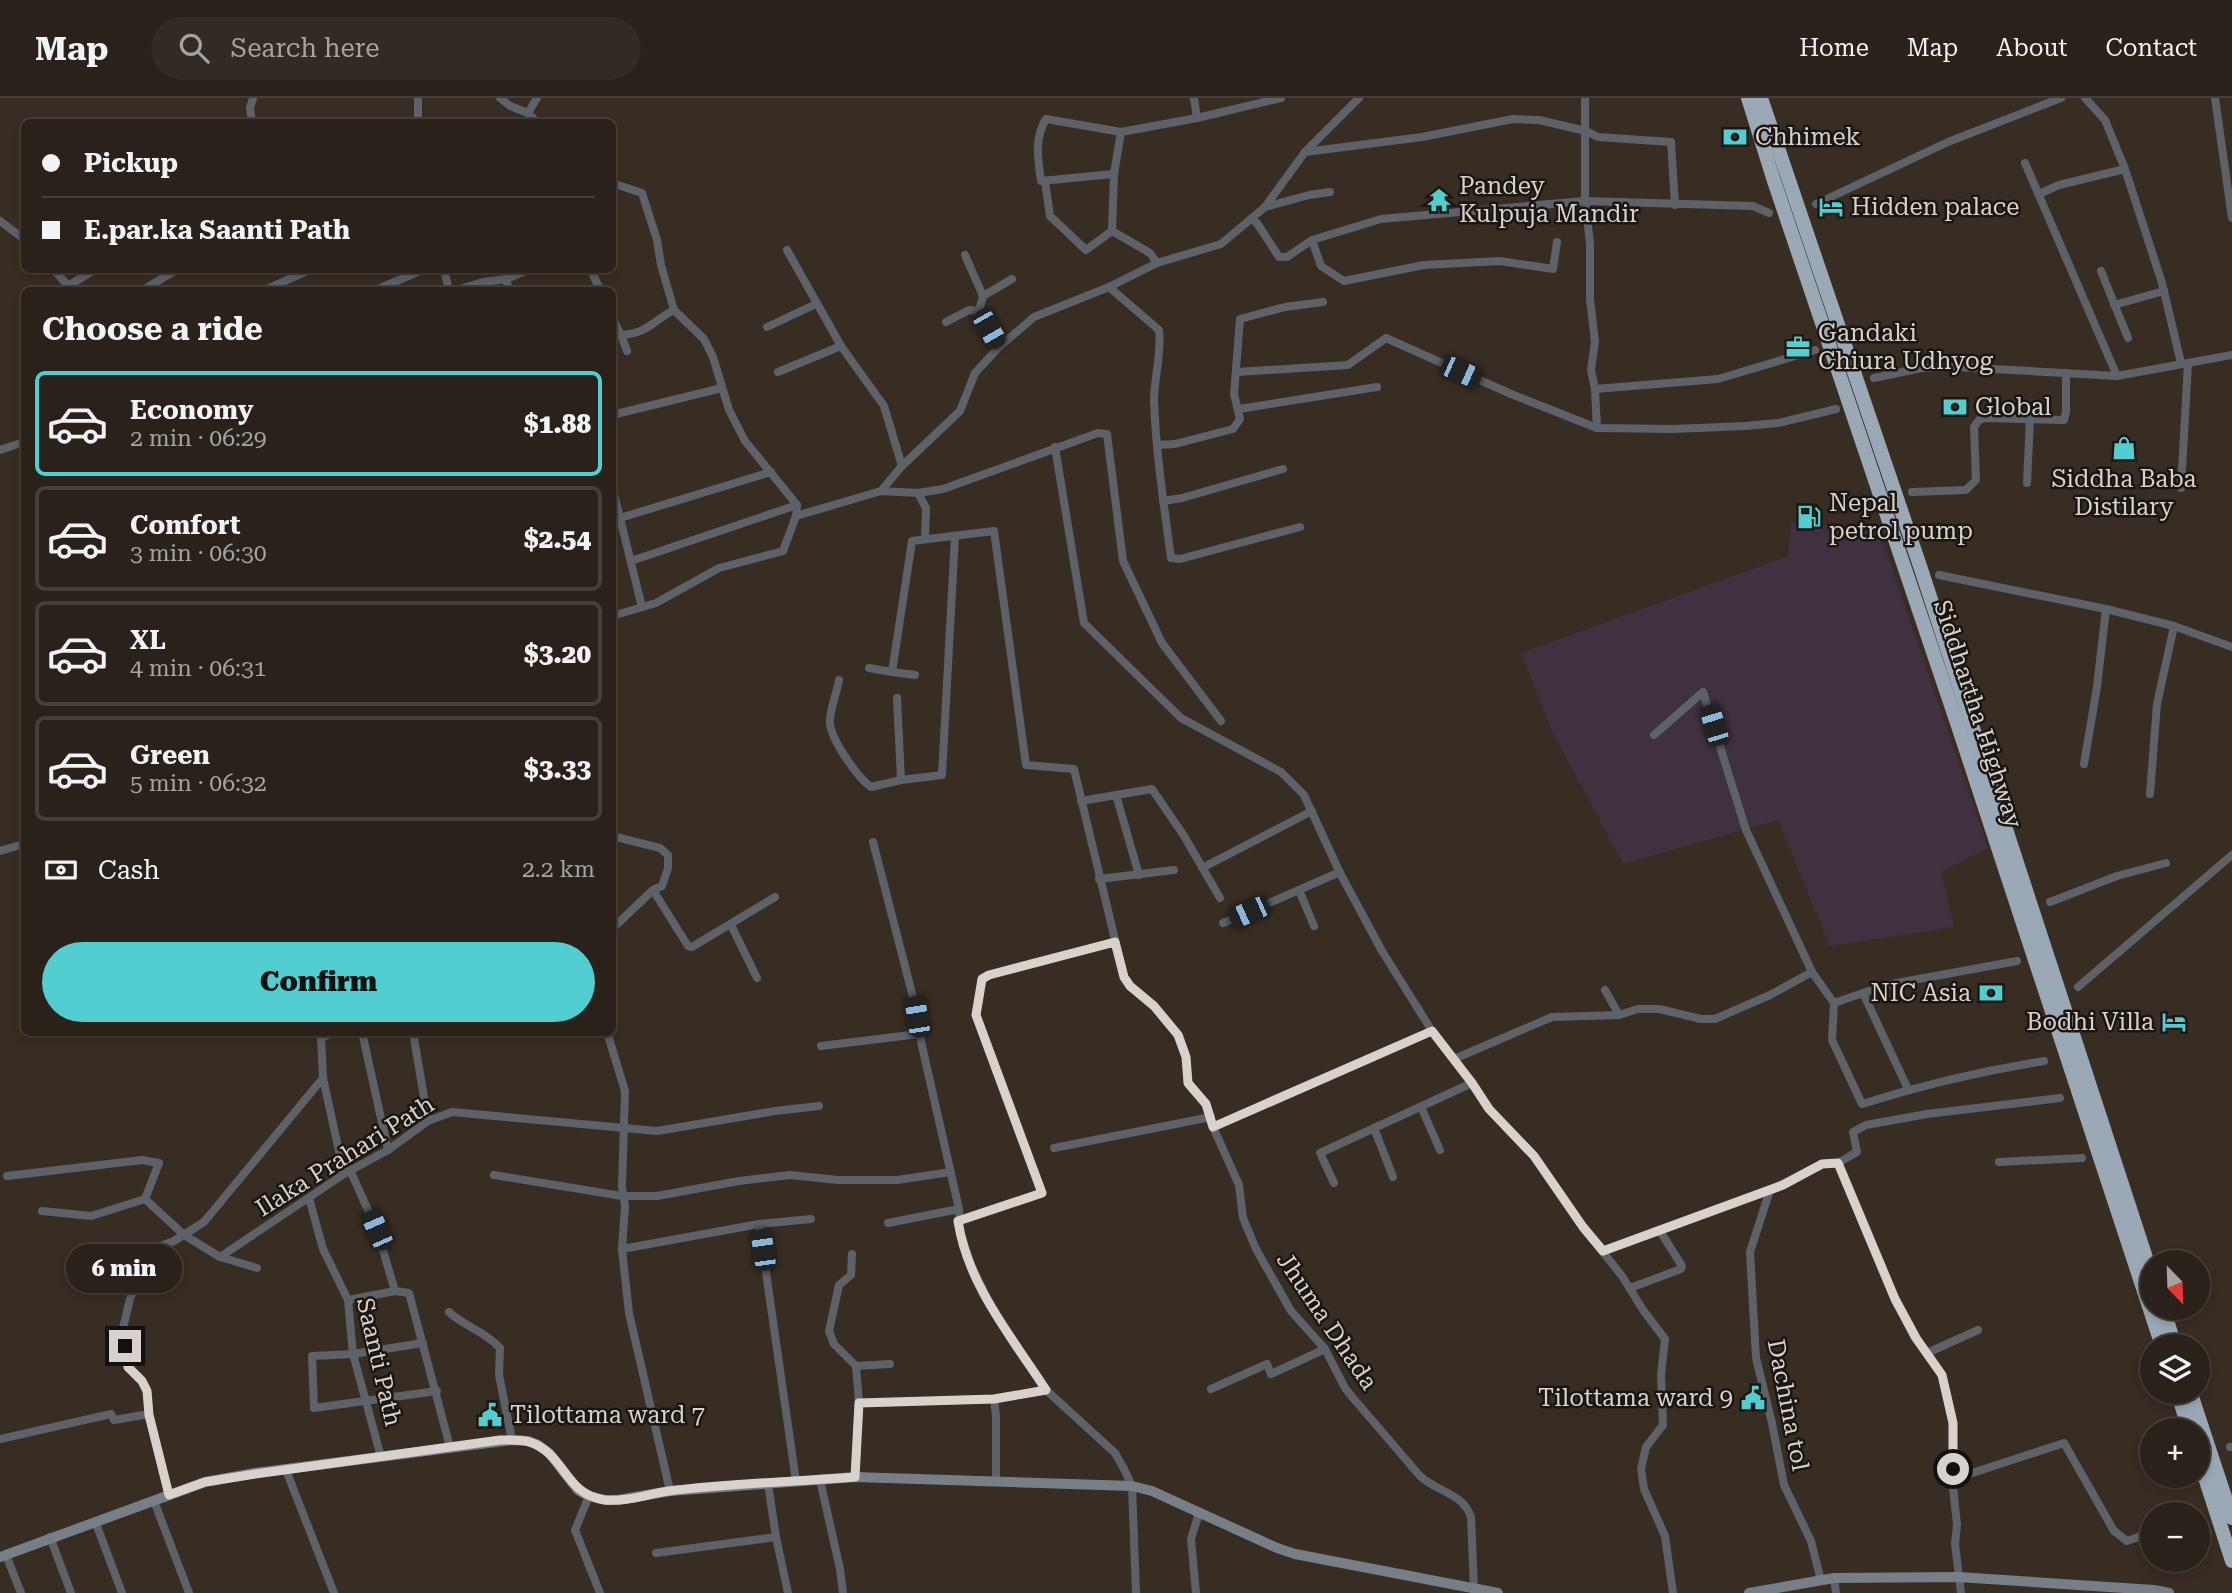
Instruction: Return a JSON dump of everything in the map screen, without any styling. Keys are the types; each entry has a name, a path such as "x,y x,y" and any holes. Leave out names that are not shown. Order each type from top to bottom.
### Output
{"highway":[{"name":"Siddhartha Highway","path":"1748,98 2158,1334"},
{"name":"Siddhartha Highway","path":"1761,98 1921,569 2144,1250"},
{"path":"2194,1404 2232,1518"},
{"path":"2208,1488 2232,1561"}],"street":[{"path":"252,119 250,108 253,98"},
{"path":"418,98 418,119"},
{"path":"499,98 534,119"},
{"path":"527,113 537,98"},
{"path":"1194,98 1197,118"},
{"path":"1114,174 1041,181 1037,150 1041,127 1046,119 1121,132 1197,118 1281,98"},
{"path":"881,491 902,466 960,411 975,373 999,346 1034,317 1109,287 1157,263 1221,244 1265,207 1305,152 1359,98"},
{"path":"1585,98 1590,299 1595,342 1591,370 1597,428"},
{"path":"1816,204 1948,142 2061,98"},
{"path":"2085,98 2105,120 2125,169 2184,363 2181,488"},
{"path":"2215,98 2232,218"},
{"path":"1305,152 1422,137 1513,119 1539,120 1586,131 1598,137 1671,142 1675,205"},
{"path":"1112,231 1114,174 1121,132"},
{"path":"2025,163 2118,376"},
{"path":"2039,194 2059,185 2125,169"},
{"path":"1045,181 1050,216 1086,250 1112,231"},
{"path":"616,184 642,193 674,310 704,339 713,357 729,410 745,441 797,505 796,516 783,551 719,568 656,603 616,615"},
{"path":"1265,207 1330,192"},
{"path":"1251,219 1257,223 1279,257 1287,257 1312,240 1381,219 1586,201 1753,205 1769,213"},
{"path":"0,221 21,237"},
{"path":"1112,231 1150,253 1157,263"},
{"path":"1312,240 1321,266 1344,281 1424,265 1500,261 1553,269 1557,242"},
{"path":"787,250 841,346 884,405 902,466"},
{"path":"965,255 983,296 979,311 999,346"},
{"path":"2101,271 2128,338"},
{"path":"57,273 69,287"},
{"path":"71,287 90,273"},
{"path":"148,287 171,273"},
{"path":"270,287 295,273"},
{"path":"383,287 415,273"},
{"path":"466,287 506,279 521,273"},
{"path":"506,279 508,287"},
{"path":"983,296 1012,279"},
{"path":"1109,287 1159,330 1154,398 1171,558 1180,559 1300,527"},
{"path":"2114,305 2164,291"},
{"path":"1158,445 1175,444 1233,429 1240,419 1234,394 1240,319 1285,307 1323,302"},
{"path":"767,327 816,304"},
{"path":"621,335 645,331 660,317 674,310"},
{"path":"946,322 969,310 979,311"},
{"path":"616,325 627,351"},
{"path":"1237,372 1348,365 1386,338 1511,394 1597,428 1745,426 1778,423 1836,409"},
{"path":"778,372 841,346"},
{"path":"1595,389 1718,379 1815,350"},
{"path":"1874,377 1921,368 1957,367 2118,376 2232,355"},
{"path":"1912,492 1966,490 1972,486 1976,480 1974,427 1985,418 2064,419 2066,373"},
{"path":"1239,410 1377,387"},
{"path":"616,411 722,388"},
{"path":"2026,483 2030,419"},
{"path":"796,516 881,491 918,493 943,489 1055,447 1098,433 1107,434 1124,561 1162,643 1221,721"},
{"path":"0,450 21,443"},
{"path":"1055,447 1084,623 1181,718 1281,772 1304,795 1340,872 1382,951 1432,1031 1489,1109 1534,1156 1665,1339 1661,1375 1663,1425 1646,1447 1641,1469 1644,1489 1665,1536 1673,1593"},
{"path":"1163,501 1283,469"},
{"path":"620,518 771,472"},
{"path":"918,493 926,508 925,539"},
{"path":"616,502 642,607"},
{"path":"631,561 797,505"},
{"name":"Jhuma Dhada","path":"955,536 994,531 1026,765 1074,769 1124,977 1130,986 1154,1006 1178,1035 1186,1057 1188,1083 1206,1104 1213,1127 1239,1185 1243,1218 1256,1249 1291,1311 1325,1349 1345,1388 1420,1476 1431,1486 1457,1497 1468,1508 1471,1517 1474,1588"},
{"path":"839,680 830,723 836,740 860,780 871,787 942,775 955,536 912,541 892,672"},
{"path":"1939,575 2106,608 2174,626 2232,647"},
{"path":"2084,764 2097,687 2106,608"},
{"path":"2150,794 2157,704 2174,626"},
{"path":"869,668 915,675"},
{"path":"1654,735 1703,692 1746,830 1812,972 1834,1003 1832,1040 1862,1104 1908,1089 2044,1060"},
{"path":"897,698 901,780"},
{"path":"1081,801 1152,789 1220,898"},
{"path":"1116,795 1139,875"},
{"path":"1202,868 1312,811"},
{"path":"616,837 660,848 668,855 668,868 662,886 653,890 616,925"},
{"path":"873,842 914,1001 959,1209 958,1221 971,1265 985,1295 1016,1347 1046,1390 1115,1453 1132,1486 1136,1593"},
{"path":"0,851 21,845"},
{"path":"2078,987 2232,855"},
{"path":"2050,902 2117,876 2166,863"},
{"path":"1099,879 1174,870"},
{"path":"1223,923 1340,872"},
{"path":"653,890 688,946 694,946 775,897"},
{"path":"1299,890 1314,926"},
{"path":"731,925 757,978"},
{"path":"958,1221 1042,1193 976,1015 982,979 1115,942"},
{"path":"1834,1003 1886,985 2017,961"},
{"path":"1454,1059 1552,1017 1619,1015 1638,1009 1659,1009 1701,1019 1715,1019 1770,995 1812,972"},
{"path":"1605,990 1619,1015"},
{"path":"1863,993 1908,1089"},
{"path":"1213,1127 1432,1031"},
{"path":"821,1046 919,1034"},
{"path":"325,1036 321,1038 323,1079 347,1172 377,1230 396,1291"},
{"path":"363,1036 388,1150"},
{"path":"414,1036 428,1121"},
{"path":"608,1036 625,1091 622,1196 625,1206 622,1249 629,1313 670,1491"},
{"path":"169,1495 149,1415 147,1391 127,1363 123,1328 125,1313 150,1251 204,1222 323,1079"},
{"path":"1334,1183 1320,1153 1472,1083"},
{"path":"1603,1251 1770,1190 1822,1164 1838,1163 1857,1152 1853,1132 1866,1125 1927,1114 2060,1098"},
{"name":"Ilaka Prahari Path","path":"220,1257 347,1172 388,1150 428,1121 452,1112 657,1131 819,1106"},
{"path":"1420,1107 1440,1150"},
{"path":"1054,1148 1211,1117"},
{"path":"1374,1128 1393,1177"},
{"path":"1999,1161 2082,1158"},
{"path":"7,1177 142,1160 159,1163 145,1199"},
{"path":"1838,1163 1895,1299 1916,1338 1942,1375 1947,1392 1953,1423 1953,1469 1956,1478 1953,1488 1957,1525 1955,1544 1961,1593"},
{"path":"494,1175 622,1196 656,1196 790,1175 838,1180 897,1180 951,1172"},
{"name":"Dachina tol","path":"1770,1190 1750,1252 1756,1359 1784,1485 1811,1541 1821,1581"},
{"name":"Saanti Path","path":"309,1198 323,1249 348,1300 352,1354 382,1457"},
{"path":"42,1211 91,1216 145,1199"},
{"path":"145,1199 184,1234 220,1257 257,1268"},
{"path":"888,1223 959,1209"},
{"path":"622,1249 759,1224 811,1219"},
{"path":"759,1224 796,1482"},
{"path":"1630,1288 1681,1269 1682,1266 1660,1231"},
{"path":"852,1254 851,1275 839,1285 829,1331 834,1344 856,1366 859,1403 855,1477"},
{"path":"348,1300 396,1291 409,1293 450,1447"},
{"path":"449,1312 456,1319 489,1336 499,1348 499,1376 512,1440"},
{"path":"1927,1353 1979,1330"},
{"path":"423,1343 352,1354 312,1356 314,1408 437,1391"},
{"path":"1211,1389 1267,1364 1271,1374 1325,1349"},
{"path":"856,1366 890,1364"},
{"path":"859,1403 994,1399 1046,1390"},
{"path":"994,1399 996,1481"},
{"path":"0,1439 111,1414 114,1420 149,1415"},
{"path":"21,1593 3,1556 205,1482 512,1440 528,1441 549,1453 578,1490 589,1496 618,1500 670,1491 855,1477 1132,1486 1152,1491 1295,1554 1498,1593"},
{"path":"1956,1478 2064,1443 2114,1531 2127,1541 2140,1536"},
{"path":"286,1470 330,1592"},
{"path":"820,1480 843,1593"},
{"path":"768,1484 788,1593"},
{"path":"589,1496 575,1530 600,1593"},
{"path":"153,1501 189,1593"},
{"path":"1196,1593 1191,1539 1199,1513"},
{"path":"95,1521 122,1593"},
{"path":"656,1553 776,1537"},
{"path":"50,1538 71,1593"},
{"path":"1749,1593 1834,1578 1958,1577 2169,1593"},
{"path":"1834,1578 1836,1593"}],"shaded area":[{"path":"1791,522 1879,531 1988,848 1941,872 1954,927 1830,946 1778,820 1623,864 1550,727 1521,653 1788,556"}],"place":[{"name":"Chhimek","path":"1735,137"},
{"name":"Pandey Kulpuja Mandir","path":"1439,200"},
{"name":"Hidden palace","path":"1831,207"},
{"name":"Gandaki Chiura Udhyog","path":"1798,347"},
{"name":"Global","path":"1955,407"},
{"name":"Siddha Baba Distilary","path":"2124,448"},
{"name":"Nepal petrol pump","path":"1809,517"},
{"name":"NIC Asia","path":"1991,993"},
{"name":"Bodhi Villa","path":"2174,1022"},
{"name":"Tilottama ward 9","path":"1753,1398"},
{"name":"Tilottama ward 7","path":"490,1415"}],"route":[{"path":"125,1346 128,1367 142,1381 147,1391 149,1415 169,1495 205,1482 500,1440 528,1441 538,1445 549,1453 578,1490 605,1500 670,1491 855,1477 859,1403 994,1399 1046,1390 995,1314 971,1265 960,1232 958,1221 1042,1193 976,1015 982,979 989,975 1115,942 1124,977 1130,986 1154,1006 1178,1035 1186,1057 1188,1083 1206,1104 1213,1127 1432,1031 1450,1052 1489,1109 1534,1156 1603,1251 1783,1185 1822,1164 1838,1163 1895,1299 1916,1338 1942,1375 1953,1423 1953,1469"}]}
